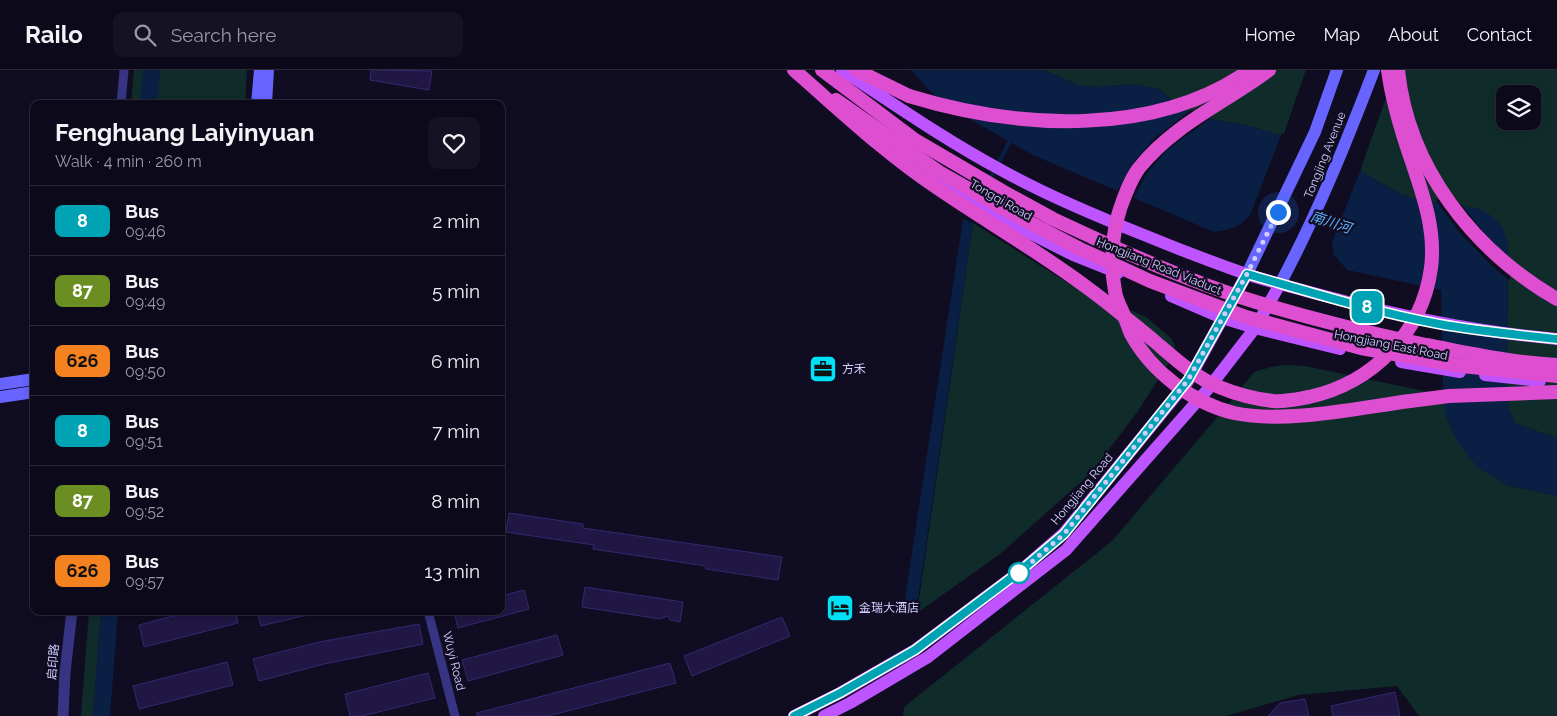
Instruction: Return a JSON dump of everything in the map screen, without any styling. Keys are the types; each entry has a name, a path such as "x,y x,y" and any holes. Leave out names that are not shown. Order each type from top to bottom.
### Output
{"highway":[{"path":"794,70 894,157 935,187 1032,248 1070,275 1190,371 1218,387 1249,397 1276,401 1330,392 1355,381 1373,368 1396,346 1405,333 1426,291 1432,256 1432,235 1429,216 1398,117 1388,70"},
{"name":"Hongjiang Road Viaduct","path":"794,70 939,172 1078,248 1150,281 1246,317 1361,348 1462,366 1557,376"},
{"name":"Hongjiang Road Viaduct","path":"822,70 914,140 962,169 1052,219 1152,265 1255,302 1364,332 1461,352 1533,364 1557,365"},
{"path":"856,70 909,96 945,107 1033,121 1090,122 1154,112 1196,99 1235,81 1250,70"},
{"path":"1268,70 1244,88 1181,127 1160,145 1138,170 1126,193 1117,219 1114,239 1112,270 1115,293 1131,334 1151,362 1176,385 1195,398 1233,412 1258,417 1295,416 1449,396 1557,392"},
{"path":"1398,70 1408,115 1418,145 1434,180 1453,208 1476,237 1500,260 1532,285 1557,299"}],"main road":[{"path":"257,100 260,70"},
{"path":"266,100 268,70"},
{"name":"Tongqi Road","path":"787,70 914,164 1004,220 1073,255 1222,318"},
{"name":"Tongqi Road","path":"842,70 943,137 1004,172 1066,203 1186,252 1247,274"},
{"path":"864,70 884,94 912,117"},
{"name":"Tongjing Avenue","path":"1222,318 1247,274 1315,132 1338,70"},
{"name":"Tongjing Avenue","path":"1255,328 1303,240 1374,70"},
{"path":"1247,274 1401,316 1510,335 1557,339"},
{"name":"Hongjiang East Road","path":"1222,318 1316,343 1436,369 1557,382"},
{"name":"Hongjiang Road","path":"794,716 840,693 915,650 1019,572 1064,534 1188,380 1222,318"},
{"path":"824,716 850,703 928,657 1066,550 1208,389 1255,328"},
{"path":"0,384 30,380"},
{"path":"0,397 30,393"}],"street":[{"path":"121,100 124,70"},
{"name":"启印路","path":"63,716 65,672 72,615"},
{"name":"Wuyi Road","path":"429,615 455,716"}],"green space":[{"path":"134,70 247,70 245,100 131,100"},
{"path":"1043,70 1306,70 1283,136 1242,124 1203,118 1182,109 1159,89 1133,84 1100,87 1080,86"},
{"path":"1396,70 1557,70 1557,438 1516,424 1509,410 1507,386 1508,244 1442,203 1414,199 1401,194 1360,171"},
{"path":"973,223 1071,285 1146,317 1172,339 1175,346 1174,355 1138,411 1091,473 1000,554 917,613"},
{"path":"1286,365 1305,366 1443,395 1507,485 1557,496 1557,716 1419,716 1397,686 1298,695 1226,716 903,716 904,707 1112,541 1254,372"},
{"path":"89,615 101,615 93,716 81,716"}],"water":[{"path":"143,70 160,70 157,100 140,100"},
{"name":"南川河","path":"911,70 1043,70 1080,86 1100,87 1133,84 1159,89 1182,109 1203,118 1242,124 1283,136 1360,171 1401,194 1414,199 1480,209 1492,216 1502,227 1508,244 1507,386 1509,410 1516,424 1557,438 1557,496 1507,485 1478,468 1455,438 1446,417 1443,395 1441,290 1347,270 1334,255 1332,242 1252,211 1241,224 1214,232 1033,155 950,108 929,90"},
{"path":"963,219 973,223 918,599 904,605"},
{"path":"101,615 118,615 110,716 93,716"}],"pier":[{"path":"1191,110 1204,116 1212,117 1167,150 1147,173 1132,201 1116,194 1132,164 1142,152 1155,138"},
{"path":"1282,133 1361,169 1330,247 1330,243 1254,213 1249,218"},
{"path":"1435,199 1460,203 1489,239 1510,258 1510,281 1491,265 1458,231"}],"building":[{"path":"371,70 432,71 429,90 370,80"},
{"path":"509,513 583,524 583,528 782,557 778,580 706,569 706,566 593,549 594,545 506,532"},
{"path":"585,587 683,602 680,622 670,620 668,616 660,619 582,607"},
{"path":"524,590 529,609 458,628 455,615 505,615 505,595"},
{"path":"177,615 236,615 238,623 144,647 139,625"},
{"path":"258,615 307,615 261,626"},
{"path":"782,617 790,636 692,676 684,656"},
{"path":"419,624 423,644 324,664 259,681 253,659 319,642"},
{"path":"557,635 563,655 468,681 462,660"},
{"path":"227,662 233,685 139,709 133,686"},
{"path":"670,663 676,683 548,716 477,716 477,713"},
{"path":"428,673 435,698 362,716 350,716 345,694"},
{"path":"1395,692 1400,716 1333,716 1331,706"},
{"path":"1305,699 1309,716 1268,716 1280,703"}],"waterway":[{"path":"990,179 1011,139"}],"bus line":[{"name":"8","path":"794,716 840,693 915,650 1019,572 1064,534 1188,380 1247,274 1420,320 1510,335 1557,339"}],"place":[{"name":"方禾","path":"823,369"},
{"name":"金瑞大酒店","path":"840,608"}],"route":[{"path":"1019,573 1064,534 1188,380 1247,274 1278,212"}]}
